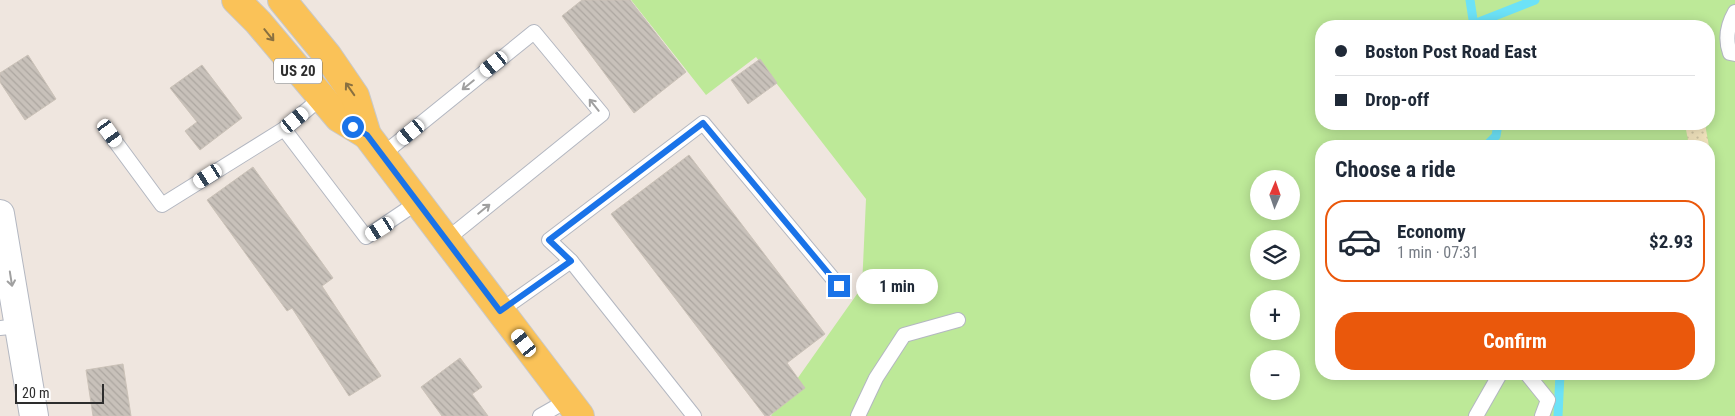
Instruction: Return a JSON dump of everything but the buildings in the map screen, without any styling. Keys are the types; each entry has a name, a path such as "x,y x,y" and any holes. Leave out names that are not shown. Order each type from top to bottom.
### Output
{"main road":[{"name":"US 20","path":"236,0 258,22 339,118 374,145 574,408"},
{"name":"US 20","path":"282,0 327,55 355,96 374,145"}],"street":[{"path":"0,214 9,327 34,416"}],"lane":[{"path":"1735,12 1728,23 1726,43 1730,54 1735,54"},
{"path":"374,145 534,32 602,114 446,240"},
{"path":"110,133 162,205 284,129 321,98"},
{"path":"694,416 571,261 549,240 703,123 839,286"},
{"path":"284,129 366,237 418,202"},
{"path":"500,311 571,261"},
{"path":"858,416 876,378 904,335 958,320"},
{"path":"1480,415 1497,380"},
{"path":"1533,380 1548,400 1542,416"},
{"path":"540,416 574,408"}],"green space":[{"path":"631,0 1735,0 1735,416 771,416 862,287 866,199 756,57 706,95"}],"sand":[{"path":"1686,130 1706,130 1708,140 1688,140"}],"waterway":[{"path":"1470,0 1473,20"},
{"path":"1484,20 1535,0"},
{"path":"1492,140 1496,136 1497,130"},
{"path":"1558,416 1560,380"}],"route":[{"path":"353,127 367,135 500,311 571,261 549,240 703,123 839,286"}]}
